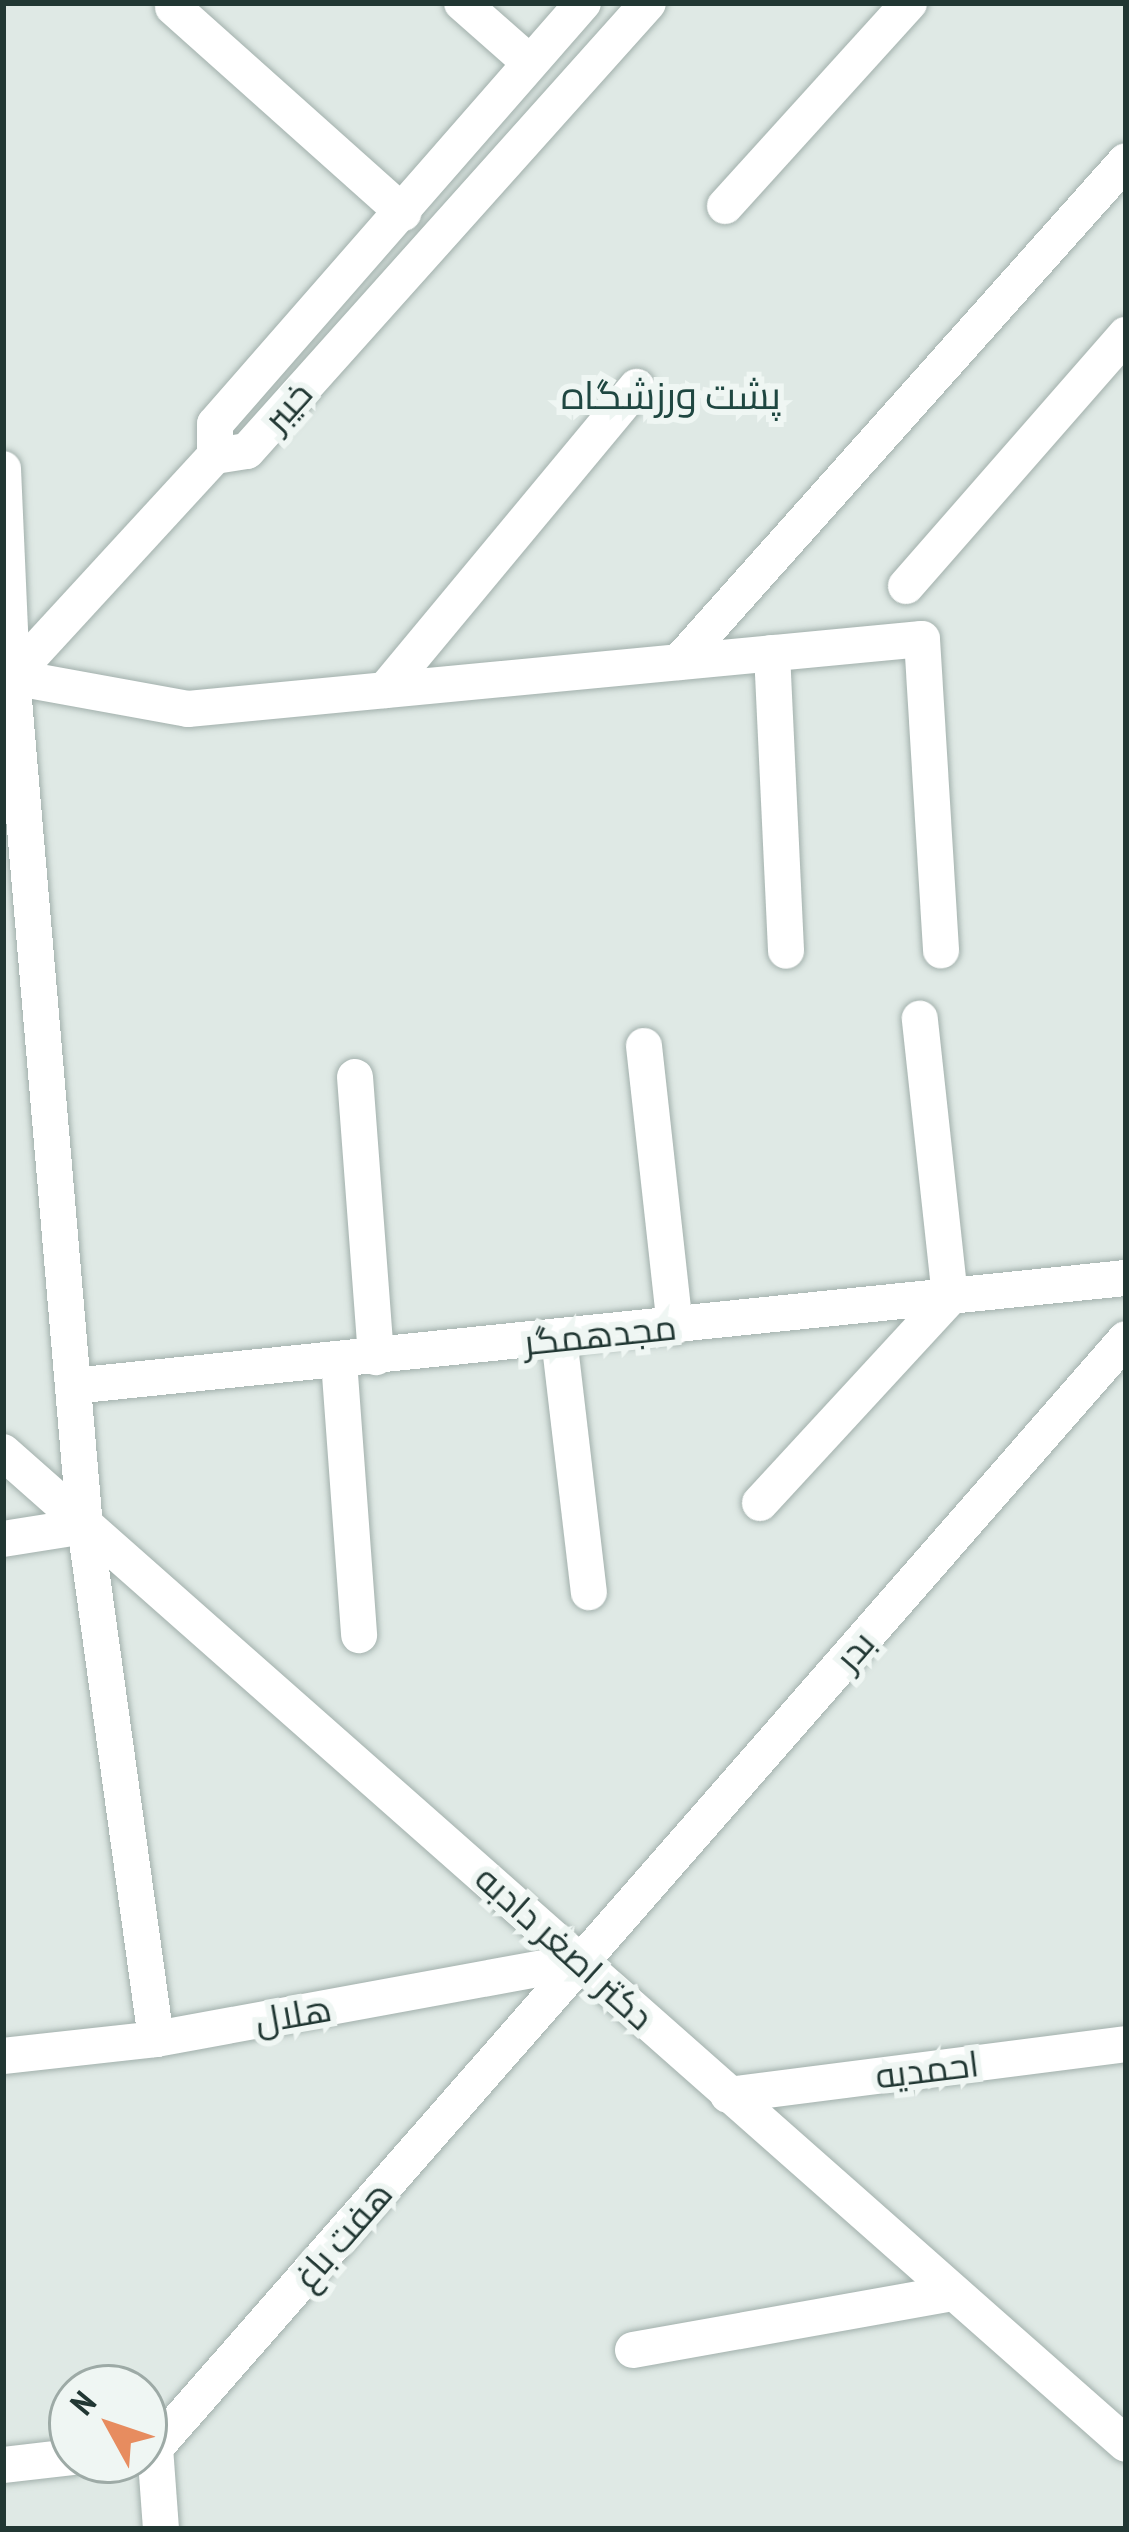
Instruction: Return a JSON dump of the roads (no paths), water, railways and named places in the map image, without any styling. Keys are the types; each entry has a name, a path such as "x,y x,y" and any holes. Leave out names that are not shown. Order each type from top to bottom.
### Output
{"street":[{"path":"462,3 529,62"},
{"name":"خیبر","path":"583,3 215,424 214,456 247,451 648,3"},
{"path":"724,206 909,3"},
{"path":"172,7 403,213"},
{"path":"679,662 1126,161"},
{"path":"906,586 1126,335"},
{"path":"386,690 637,387"},
{"path":"8,682 214,456"},
{"path":"3,469 8,682 85,1526 156,2039"},
{"path":"8,682 188,709 922,638 941,950"},
{"path":"772,653 786,951"},
{"path":"760,1503 950,1297 920,1019"},
{"path":"644,1046 675,1326"},
{"path":"355,1077 376,1357"},
{"name":"مجدهمگر","path":"73,1386 1126,1278"},
{"path":"560,1338 589,1592"},
{"name":"بدر","path":"582,1960 1126,1339"},
{"path":"339,1361 359,1635"},
{"name":"دکتر اصغر دادبه","path":"3,1452 1126,2444"},
{"path":"3,1539 85,1526"},
{"name":"هلال","path":"3,2056 156,2039 582,1960"},
{"name":"هفت باغ","path":"168,2429 582,1960"},
{"name":"احمدیه","path":"728,2095 1126,2044"},
{"path":"633,2350 954,2293"},
{"path":"3,2464 48,2459"},
{"name":"هفت باغ","path":"154,2484 160,2529"}],"district":[{"name":"پشت ورزشگاه","path":"671,395"}]}
